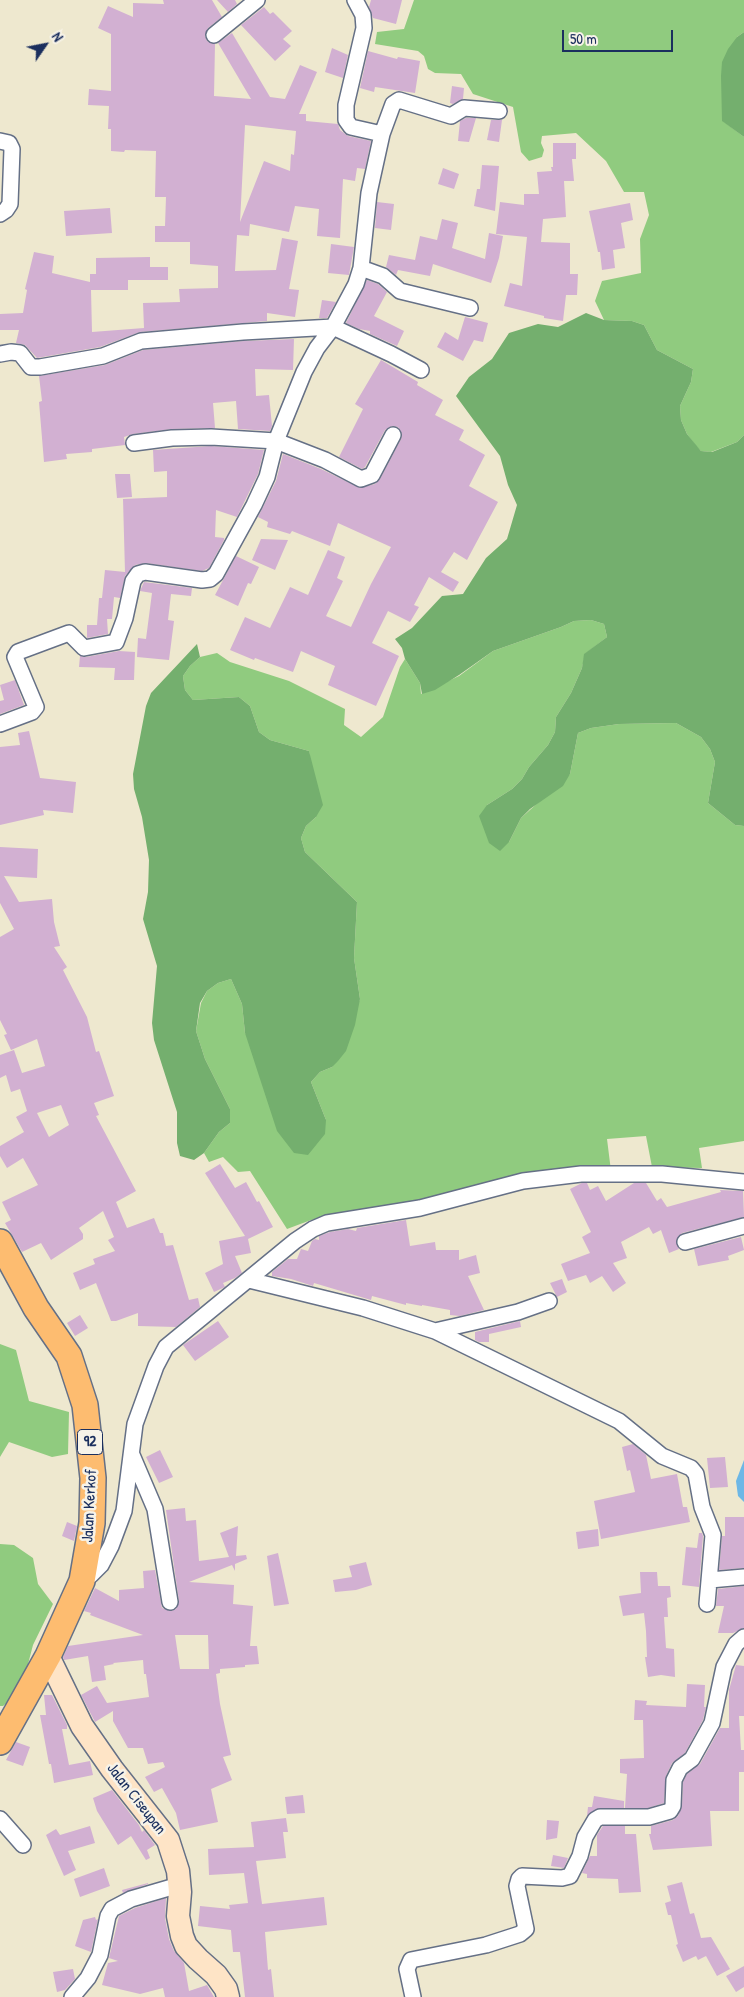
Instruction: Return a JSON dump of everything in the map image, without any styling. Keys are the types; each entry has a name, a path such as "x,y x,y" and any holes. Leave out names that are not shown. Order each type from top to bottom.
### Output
{"main road":[{"name":"Jalan Kerkof","path":"0,1242 36,1308 68,1356 85,1405 94,1478 92,1523 82,1581 48,1656 0,1742"},
{"name":"Jalan Ciseupan","path":"48,1656 82,1726 112,1769 168,1840 178,1871 178,1916 182,1936 192,1952 216,1975 226,1989 228,1997"}],"street":[{"path":"214,35 257,0"},
{"path":"355,0 362,15 364,28 346,105 346,120 351,127 382,134"},
{"path":"0,724 32,712 36,707 15,657 18,652 69,633 84,648 116,642 125,618 132,581 138,574 145,572 202,580 216,574 261,491 267,477 276,441 304,372 317,348 333,327 356,284 361,268 369,193 382,134 393,104 400,100 451,116 464,108 498,111"},
{"path":"0,141 9,143 12,149 10,204 0,214"},
{"path":"361,268 383,276 408,294 470,308"},
{"path":"0,354 10,352 20,354 31,366 40,367 103,356 141,341 243,332 333,327 421,370"},
{"path":"134,443 172,438 211,436 276,441 325,460 361,479 372,476 393,435"},
{"path":"82,1581 101,1566 111,1546 124,1511 135,1424 156,1366 166,1347 295,1241 327,1223 420,1208 523,1180 581,1174 662,1174 744,1182"},
{"path":"685,1242 744,1226"},
{"path":"249,1280 363,1308 435,1332 619,1421 662,1456 691,1468 696,1474 702,1507 713,1535 708,1604"},
{"path":"435,1332 518,1312 549,1300"},
{"path":"132,1455 155,1509 170,1602"},
{"path":"710,1580 744,1577"},
{"path":"413,1997 407,1969 411,1960 486,1945 520,1934 526,1929 517,1886 519,1879 522,1876 562,1878 570,1876 580,1856 585,1837 595,1820 600,1817 649,1817 670,1811 673,1806 674,1780 680,1768 692,1760 712,1723 724,1666 736,1644 744,1636"},
{"path":"0,1819 23,1844"},
{"path":"72,1997 88,1978 100,1955 108,1916 112,1909 132,1899 179,1885"}],"green space":[{"path":"414,0 744,0 744,32 737,37 723,121 744,137 744,435 737,442 711,452 701,451 687,434 681,420 680,406 691,382 693,369 657,350 644,325 632,321 604,320 595,301 602,281 641,273 640,239 649,215 644,192 624,192 606,161 576,133 542,136 541,143 544,150 542,157 529,161 521,152 513,107 473,94 461,74 435,73 428,69 424,56 418,51 375,44 377,32 404,29"},
{"path":"744,32 744,137 722,121 721,76 722,62 728,49 737,37"},
{"path":"586,313 604,320 632,321 644,325 657,350 693,369 691,382 680,406 681,420 687,434 701,451 712,452 737,442 744,435 744,826 735,825 708,803 715,762 710,749 701,737 676,723 619,724 591,728 578,733 570,774 563,786 530,809 521,818 509,842 500,851 489,843 479,816 487,805 512,789 522,779 529,767 548,745 555,732 556,717 571,693 582,668 584,654 607,637 604,624 591,620 574,621 493,651 435,690 422,694 420,683 405,659 402,648 395,639 412,628 442,596 463,594 486,558 507,539 517,505 508,485 500,456 456,396 469,377 492,359 509,333 538,324 558,327"},
{"path":"591,620 604,624 607,637 585,654 582,668 571,693 556,717 555,732 548,745 512,789 487,805 509,842 521,818 570,774 578,733 591,728 619,724 676,723 701,737 710,749 715,762 708,803 735,825 744,826 744,1141 699,1148 702,1168 652,1167 646,1136 607,1139 611,1171 434,1197 364,1213 311,1220 287,1229 250,1171 238,1172 223,1157 209,1162 204,1153 219,1132 230,1123 230,1109 205,1059 196,1031 201,1003 207,991 218,983 231,979 242,1004 245,1033 326,1120 311,1082 320,1072 332,1067 360,999 354,958 357,902 305,852 301,838 306,826 316,817 309,751 270,740 259,732 250,706 239,697 193,700 185,690 183,676 200,657 217,653 230,662 289,681 345,709 344,725 361,737 383,717 400,667 405,659 420,683 421,694 459,676 493,651 574,621"},
{"path":"197,644 200,657 183,676 185,690 193,700 239,697 250,706 259,732 270,740 309,751 323,805 316,817 306,826 301,838 305,852 357,902 354,958 360,999 355,1025 346,1051 332,1067 320,1072 311,1082 326,1120 325,1134 308,1155 294,1153 277,1131 245,1033 242,1004 231,979 218,983 207,991 200,1003 196,1031 205,1059 230,1109 230,1123 219,1132 204,1153 194,1160 180,1156 177,1143 177,1112 154,1040 152,1023 157,966 143,919 148,892 149,860 142,817 134,789 133,774 146,706 151,693"},
{"path":"0,1344 16,1350 29,1401 69,1412 68,1454 52,1457 9,1442 0,1457"},
{"path":"0,1544 14,1545 33,1558 38,1584 53,1604 33,1645 21,1691 3,1706 0,1706"}],"water":[{"path":"744,1460 744,1502 738,1496 736,1481"}],"building":[{"path":"163,0 212,0 222,17 208,28 205,36 207,41 215,44 214,96 251,99 218,43 232,33 270,97 285,99 300,65 317,72 299,114 306,114 306,121 338,124 340,130 348,136 371,141 365,169 357,168 355,181 343,179 340,238 317,236 319,209 295,206 289,232 250,224 249,236 237,235 235,271 276,270 282,238 298,241 289,289 299,290 295,317 267,313 267,321 140,332 100,347 37,358 25,345 16,343 19,330 0,330 0,314 23,313 27,290 25,289 34,252 54,256 52,273 90,282 90,274 96,274 96,258 150,257 150,267 168,267 168,280 128,280 128,290 91,290 92,332 144,328 143,303 180,302 179,289 218,288 218,266 190,264 190,242 155,242 155,226 165,226 166,197 155,197 156,151 111,151 111,129 108,129 109,106 88,105 89,89 111,91 111,34 98,28 108,6 133,17 133,3 164,4","holes":["245,125 296,131 294,155 291,154 290,171 264,161 240,222"]},
{"path":"217,0 235,0 237,4 228,12"},
{"path":"371,0 402,0 396,24 373,18 369,7"},
{"path":"264,7 270,14 273,12 292,31 283,39 291,46 275,61 241,25"},
{"path":"332,48 348,55 343,78 325,72"},
{"path":"368,51 397,59 398,57 420,61 415,93 375,87 374,92 360,88"},
{"path":"452,86 464,88 463,99 453,104 450,103"},
{"path":"466,118 476,118 469,142 458,141 460,121"},
{"path":"491,120 502,120 499,142 487,140"},
{"path":"553,143 576,143 576,159 572,159 574,181 564,181 566,217 543,219 541,242 570,243 570,274 578,274 577,295 566,295 563,321 544,318 544,316 504,306 510,283 522,286 527,237 496,234 500,202 524,205 524,194 539,194 537,172 552,171"},
{"path":"482,165 499,166 495,211 474,206 477,189 480,189"},
{"path":"443,168 459,174 454,189 438,184"},
{"path":"377,202 394,204 391,230 375,228"},
{"path":"630,203 633,220 621,223 625,248 613,250 615,268 602,270 600,252 598,252 589,211"},
{"path":"110,208 112,233 66,236 64,211"},
{"path":"442,219 458,223 452,248 485,259 489,233 503,236 499,258 491,283 433,264 430,276 398,270 396,275 386,267 389,255 415,260 420,236 437,240"},
{"path":"331,244 354,247 349,275 328,273"},
{"path":"367,280 378,284 387,292 374,316 404,331 397,346 370,334 370,331 359,329 346,323"},
{"path":"322,300 336,302 327,318 319,318"},
{"path":"465,317 488,323 483,342 474,340 463,361 437,347 445,332 458,340"},
{"path":"294,339 293,370 255,369 256,396 269,395 272,426 270,431 238,429 236,401 213,403 215,428 172,429 133,434 124,437 125,445 92,449 92,452 66,454 67,459 44,462 39,402 42,401 39,376 105,365 143,350 244,341"},
{"path":"381,360 418,382 417,385 443,400 435,415 464,430 459,440 485,455 469,486 498,502 467,560 454,552 441,572 459,582 453,592 429,577 414,605 419,607 410,622 388,611 372,643 399,656 376,706 328,685 335,666 301,651 293,672 255,658 254,660 230,650 245,617 270,628 290,587 308,595 328,550 345,557 337,578 343,581 326,616 351,627 391,547 338,523 330,546 292,531 290,534 267,527 268,522 258,517 276,481 283,454 321,469 360,488 375,484 380,479 401,439 402,434 398,427 392,426 385,430 365,467 362,469 339,457 363,409 355,404"},
{"path":"211,446 264,450 258,474 237,517 216,510 215,537 224,538 224,540 209,568 202,571 146,563 135,565 125,576 120,598 114,597 112,619 107,619 108,634 87,638 87,625 97,625 99,598 102,598 105,570 125,572 123,499 167,497 167,471 154,472 153,450"},
{"path":"115,474 130,474 132,497 117,498"},
{"path":"261,539 288,540 275,570 252,560"},
{"path":"236,556 259,567 251,584 248,583 238,606 215,595"},
{"path":"144,582 192,588 191,596 171,594 168,620 174,621 169,660 137,657 138,638 146,639 152,593 140,591"},
{"path":"119,651 135,652 134,680 114,680 115,668 79,667 80,656 86,657"},
{"path":"15,680 24,705 0,714 0,701 4,700 0,685"},
{"path":"29,731 40,778 76,782 73,813 43,810 44,815 0,825 0,747 20,745 18,733"},
{"path":"0,847 38,849 37,878 4,876 19,902 52,899 54,922 60,946 54,947 67,967 63,970 87,1017 96,1052 99,1051 114,1096 94,1103 99,1115 96,1116 136,1191 116,1202 127,1228 154,1218 160,1233 163,1233 166,1246 173,1245 189,1300 198,1298 200,1307 176,1327 138,1326 138,1313 111,1321 96,1283 80,1290 73,1273 95,1264 93,1259 115,1251 108,1240 114,1237 103,1211 79,1228 83,1234 83,1239 51,1260 41,1243 22,1252 5,1223 11,1220 2,1202 38,1185 23,1158 7,1168 0,1156 0,1146 24,1132 16,1117 27,1111 20,1089 11,1092 6,1075 0,1078 0,1055 14,1050 22,1073 45,1066 37,1039 11,1050 4,1035 7,1034 0,1020 0,937 14,929 0,903","holes":["61,1105 69,1125 49,1137 37,1113"]},
{"path":"220,1164 235,1188 246,1182 273,1227 248,1239 251,1253 235,1256 242,1273 223,1283 225,1287 214,1292 205,1273 223,1264 219,1241 245,1236 205,1173"},
{"path":"582,1183 587,1183 590,1190 598,1186 606,1201 634,1183 646,1183 657,1201 661,1198 667,1207 721,1192 720,1190 743,1191 744,1217 682,1233 676,1240 679,1249 669,1253 661,1230 653,1234 649,1227 621,1242 627,1258 613,1263 626,1283 613,1292 602,1276 590,1283 586,1275 568,1281 561,1264 590,1253 582,1237 591,1232 570,1189"},
{"path":"406,1220 410,1246 435,1242 436,1250 459,1250 459,1260 476,1255 480,1273 468,1276 484,1310 460,1316 450,1315 450,1310 406,1303 406,1305 372,1296 371,1300 314,1283 313,1286 291,1279 272,1276 272,1272 288,1259 297,1259 301,1249 308,1251 312,1241 315,1239 319,1240 319,1236 330,1232 348,1229 356,1231 357,1228"},
{"path":"741,1237 744,1250 728,1256 729,1260 698,1266 694,1249"},
{"path":"562,1279 567,1292 557,1297 550,1283"},
{"path":"80,1315 88,1328 75,1336 67,1323"},
{"path":"218,1321 229,1337 195,1361 183,1345"},
{"path":"520,1321 521,1327 489,1334 489,1342 475,1340 475,1332"},
{"path":"633,1444 646,1455 651,1479 677,1474 683,1507 687,1507 690,1522 601,1539 594,1501 635,1492 630,1470 627,1471 622,1447"},
{"path":"160,1450 173,1477 159,1483 146,1457"},
{"path":"725,1457 728,1487 710,1488 707,1458"},
{"path":"185,1508 186,1521 196,1520 199,1561 229,1557 220,1533 238,1526 236,1556 246,1555 247,1559 235,1564 235,1571 232,1565 189,1582 234,1585 233,1604 253,1606 250,1646 257,1646 259,1664 220,1669 220,1673 216,1674 220,1704 231,1755 223,1757 232,1780 211,1789 218,1822 180,1830 176,1813 162,1788 154,1792 145,1777 165,1767 163,1762 148,1764 143,1748 128,1748 113,1721 113,1711 95,1722 81,1695 97,1686 107,1703 149,1697 143,1660 113,1663 104,1666 106,1680 92,1682 88,1656 64,1660 63,1657 68,1646 143,1635 84,1611 95,1588 119,1601 119,1590 144,1588 143,1571 155,1570 162,1608 171,1611 176,1609 179,1601 166,1510","holes":["175,1635 208,1635 209,1669 180,1669"]},
{"path":"725,1517 744,1517 744,1568 719,1570 722,1536 725,1536"},
{"path":"67,1522 77,1526 74,1541 62,1536"},
{"path":"598,1529 599,1546 578,1549 576,1532"},
{"path":"699,1533 702,1533 703,1536 699,1587 682,1585 686,1547 697,1548"},
{"path":"278,1553 289,1604 274,1606 267,1556"},
{"path":"366,1562 372,1585 356,1590 335,1592 333,1580 352,1577 349,1566"},
{"path":"640,1572 657,1572 658,1586 670,1586 671,1597 667,1598 668,1617 664,1617 666,1648 674,1649 675,1677 661,1675 648,1677 645,1657 647,1657 644,1613 623,1616 619,1596 641,1593"},
{"path":"744,1586 744,1628 733,1633 718,1633 724,1606 716,1606 718,1589"},
{"path":"736,1665 744,1666 744,1716 739,1716 741,1750 744,1750 744,1772 739,1772 739,1811 710,1811 712,1846 653,1850 649,1834 651,1834 651,1826 673,1820 678,1816 682,1806 683,1782 687,1774 700,1764 720,1728 729,1728 729,1690"},
{"path":"687,1684 705,1685 704,1707 706,1707 703,1720 685,1753 672,1763 666,1776 664,1803 648,1808 625,1808 627,1774 620,1773 620,1759 644,1758 643,1720 634,1720 635,1700 647,1701 646,1705 686,1707"},
{"path":"44,1695 52,1695 67,1725 67,1729 62,1729 69,1765 90,1761 93,1775 54,1783 40,1715 46,1715"},
{"path":"16,1742 30,1747 23,1766 6,1760"},
{"path":"112,1790 139,1825 142,1832 144,1830 155,1845 147,1850 150,1858 146,1860 131,1836 118,1845 97,1811 93,1798"},
{"path":"303,1795 305,1813 287,1814 285,1797"},
{"path":"594,1796 624,1801 624,1808 600,1808 587,1816 588,1807 592,1807"},
{"path":"286,1818 288,1832 283,1832 286,1858 256,1861 262,1904 324,1897 327,1925 265,1932 268,1970 271,1969 274,1997 245,1997 240,1952 233,1952 231,1930 198,1926 200,1906 230,1909 229,1905 248,1903 244,1873 209,1875 208,1849 254,1847 251,1822"},
{"path":"547,1820 559,1821 557,1838 546,1840"},
{"path":"90,1826 95,1843 68,1851 76,1870 64,1876 46,1835 56,1829 60,1835"},
{"path":"603,1826 625,1826 625,1834 636,1834 641,1892 619,1893 618,1879 587,1878 587,1874 582,1873 590,1856 597,1856 597,1835"},
{"path":"553,1855 568,1858 564,1868 551,1866"},
{"path":"104,1868 110,1886 80,1897 74,1879"},
{"path":"682,1882 690,1914 694,1913 701,1938 711,1937 730,1969 717,1976 706,1956 698,1960 696,1956 683,1962 676,1945 678,1944 671,1915 668,1915 665,1903 671,1901 667,1886"},
{"path":"148,1883 123,1893 122,1890"},
{"path":"166,1898 165,1918 169,1939 174,1951 184,1963 189,1991 207,1985 214,1997 165,1997 163,1988 140,1994 102,1985 108,1963 118,1961 109,1958 119,1916 135,1908"},
{"path":"95,1917 96,1920 98,1919 91,1952 75,1946 83,1920"},
{"path":"744,1966 744,1987 736,1992 726,1976"},
{"path":"73,1969 75,1979 65,1990 57,1992 53,1972"}]}
